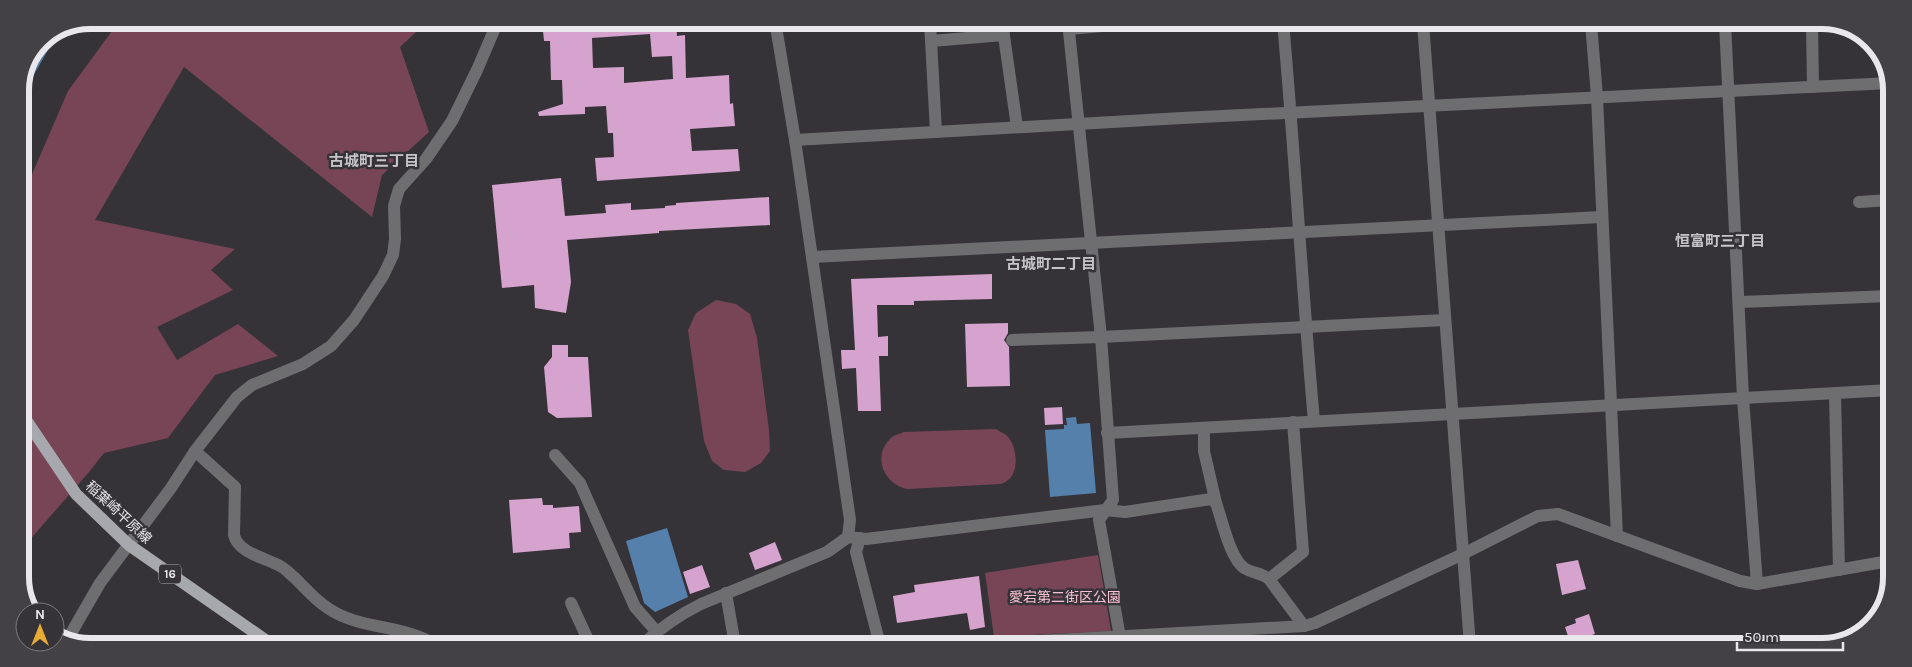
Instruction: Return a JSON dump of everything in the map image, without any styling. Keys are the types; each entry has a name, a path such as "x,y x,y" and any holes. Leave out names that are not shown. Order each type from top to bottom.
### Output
{"main road":[{"name":"稲葉崎平原線","path":"29,424 76,494 129,546 254,638"}],"street":[{"path":"70,635 100,583 171,488 195,451 237,397 252,385 303,364 331,346 354,320 383,276 393,255 395,239 394,206 399,189 426,159 452,121 495,29"},
{"path":"776,29 795,140 850,520 856,552 878,638"},
{"path":"930,29 936,132"},
{"path":"1003,29 1017,127"},
{"path":"1068,29 1101,337 1113,500 1099,520 1120,637"},
{"path":"1284,29 1300,232 1305,327 1314,421"},
{"path":"1423,29 1469,638"},
{"path":"1591,29 1597,97 1617,536"},
{"path":"1726,29 1743,398 1757,584"},
{"path":"1812,29 1813,87"},
{"path":"931,41 1004,36"},
{"path":"795,140 1883,83"},
{"path":"1859,202 1883,200"},
{"path":"812,257 1438,226 1601,216"},
{"path":"1740,302 1883,296"},
{"path":"1012,340 1445,320"},
{"path":"1107,433 1883,391"},
{"path":"1835,394 1839,570"},
{"path":"1270,579 1303,552 1292,422"},
{"path":"1204,428 1204,451 1216,503 1235,556 1242,566 1252,573 1264,575 1270,579 1304,626"},
{"path":"195,451 234,487 235,541 245,550 283,567 319,601 335,612 352,620 404,632 419,638"},
{"path":"555,455 580,483 635,607 656,631"},
{"path":"649,638 683,613 828,552 854,538 1105,510 1125,512 1210,499 1216,503"},
{"path":"1100,638 1304,626 1315,623 1463,554 1538,516 1558,514 1740,581 1757,584 1883,562"},
{"path":"726,594 734,638"},
{"path":"571,603 587,638"}],"green space":[{"path":"113,29 419,29 400,47 429,132 382,175 372,217 184,67 95,220 235,249 211,270 233,290 157,327 177,360 238,324 278,356 215,375 168,438 104,453 29,541 29,181 68,91"},
{"path":"716,300 736,304 750,314 757,338 770,451 761,463 745,472 724,470 712,461 704,441 688,330 696,313"},
{"path":"996,429 1010,439 1016,458 1012,476 1001,484 907,489 892,482 883,469 881,461 885,446 891,438 904,432"},
{"name":"愛宕第二街区公園","path":"1098,555 1111,631 994,637 985,573"}],"water":[{"path":"52,42 30,82 33,66 39,56"},
{"path":"1076,417 1077,424 1090,423 1096,493 1050,497 1045,430 1064,429 1064,425 1067,425 1066,418"},
{"path":"667,528 688,597 655,612 644,603 626,541"}],"building":[{"path":"543,29 677,29 677,36 685,35 686,78 729,75 730,104 733,103 735,126 690,129 692,151 738,149 740,171 597,181 595,158 614,157 613,133 608,133 606,106 585,107 585,114 539,116 538,112 563,104 562,80 551,80 550,41 544,41","holes":["650,34 652,57 672,56 673,79 624,83 624,67 593,68 592,38"]},
{"path":"561,178 565,216 606,213 605,205 631,203 631,210 665,208 665,206 676,205 676,203 769,197 770,225 659,231 659,233 567,240 571,282 566,313 535,308 534,285 502,288 492,185"},
{"path":"992,274 992,299 914,301 914,305 877,305 878,337 888,336 888,356 879,356 881,411 858,411 856,368 842,369 841,350 855,350 851,279"},
{"path":"1008,323 1008,333 1004,340 1009,347 1010,386 967,387 965,324"},
{"path":"552,345 568,345 568,357 588,357 592,417 557,418 548,412 544,367 552,357"},
{"path":"1062,407 1063,424 1045,425 1044,408"},
{"path":"542,498 543,505 553,505 553,508 579,506 581,532 569,533 570,548 513,553 509,500"},
{"path":"775,542 782,560 755,570 749,553"},
{"path":"1578,560 1586,589 1562,595 1556,564"},
{"path":"702,565 710,587 690,594 683,572"},
{"path":"979,576 985,627 970,630 967,613 897,623 893,596 915,592 914,585"},
{"path":"1589,614 1595,634 1582,638 1581,635 1569,638 1565,627 1576,623 1575,619"}],"district":[{"name":"古城町三丁目","path":"374,161"},
{"name":"恒富町三丁目","path":"1720,241"},
{"name":"古城町二丁目","path":"1051,264"}]}
